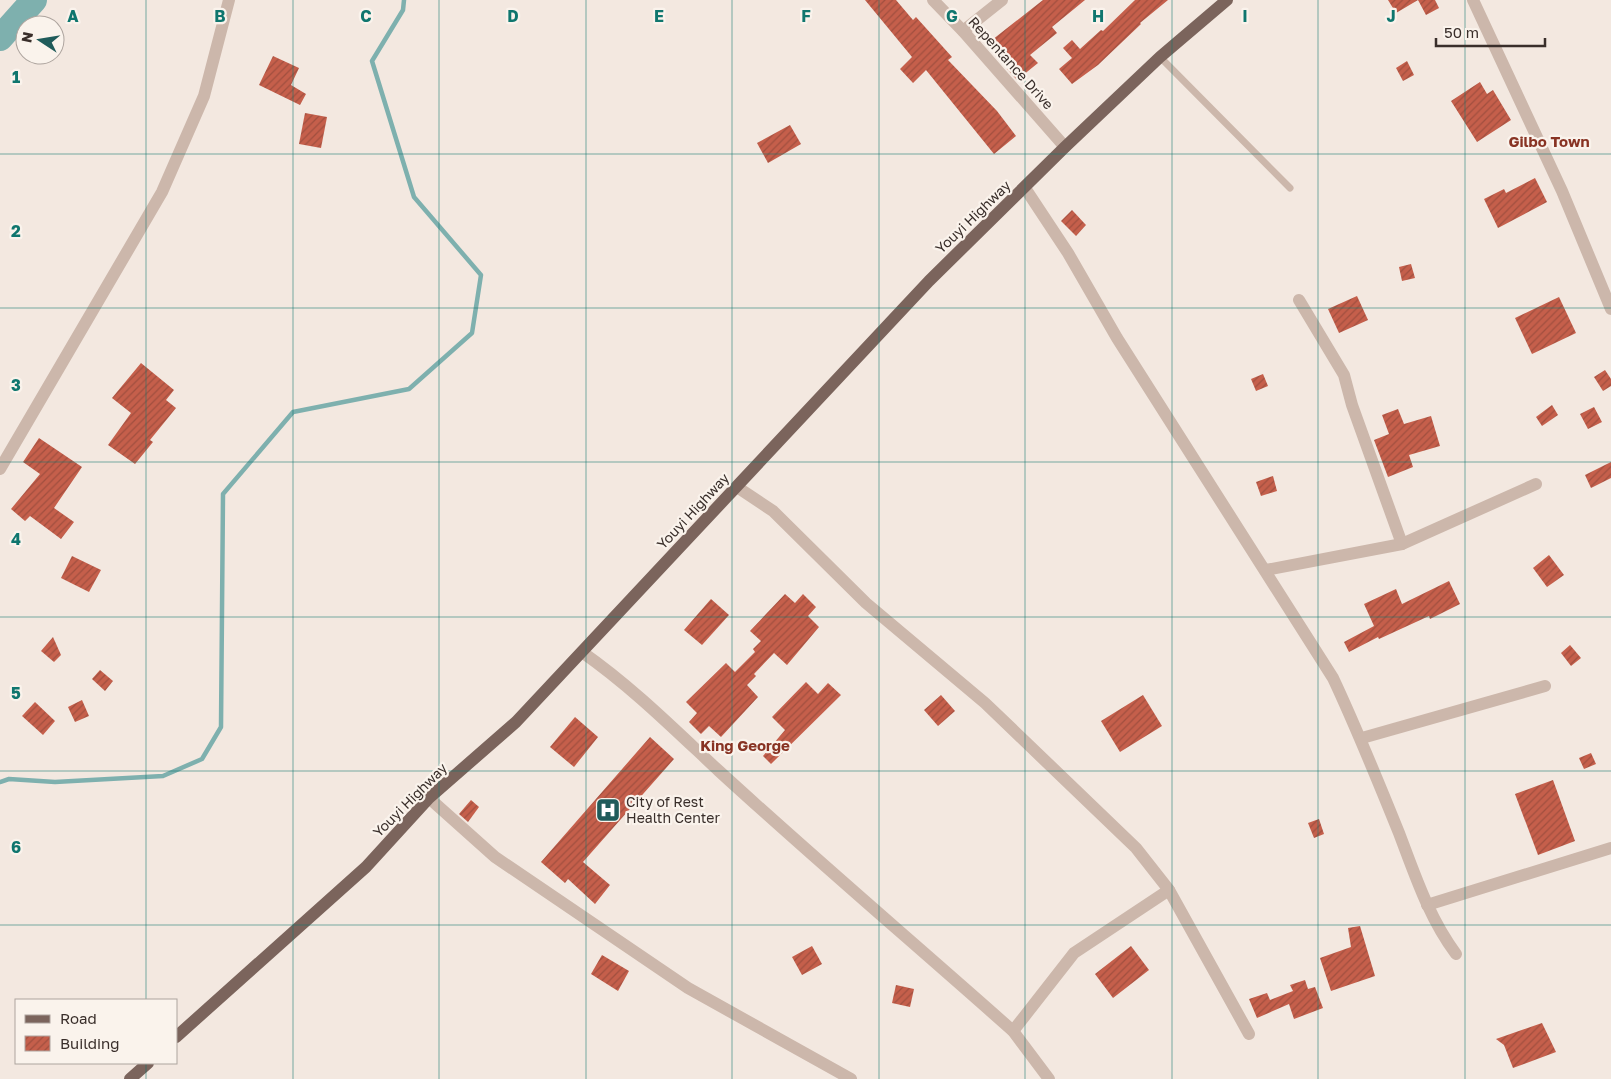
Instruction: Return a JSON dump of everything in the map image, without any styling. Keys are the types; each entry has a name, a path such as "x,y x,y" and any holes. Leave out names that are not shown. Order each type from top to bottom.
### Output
{"main road":[{"name":"Youyi Highway","path":"178,1035 366,867 429,798 516,722 929,281 1065,147 1160,57 1227,0"},
{"path":"130,1079 147,1064"}],"street":[{"path":"0,469 162,192 204,96 229,0"},
{"name":"Repentance Drive","path":"933,0 963,31 1065,147"},
{"path":"963,31 1002,0"},
{"path":"1473,0 1562,191 1611,309"},
{"path":"1025,188 1068,253 1117,338 1333,678 1362,738 1427,905 1444,938 1456,954"},
{"path":"1298,300 1344,375 1352,405 1402,544"},
{"path":"1266,570 1402,544 1536,484"},
{"path":"737,486 772,511 866,603 985,703 1136,848 1169,890 1249,1034"},
{"path":"582,652 617,677 660,714 719,771 1013,1031 1049,1079"},
{"path":"1362,738 1545,686"},
{"path":"429,798 495,857 688,988 851,1079"},
{"path":"1427,905 1611,848"},
{"path":"1013,1031 1074,952 1169,890"}],"lane":[{"path":"1160,57 1290,188"}],"building":[{"path":"865,0 896,0 913,20 916,17 952,57 948,60 997,111 1016,136 994,154 926,70 913,83 900,69 912,57"},
{"path":"1043,0 1085,0 1052,27 1057,33 1030,55 1038,63 1017,80 1007,69 1014,63 992,40"},
{"path":"1135,0 1168,0 1140,23 1098,65 1072,84 1059,69 1072,58 1063,48 1072,40 1080,49 1101,30 1103,31"},
{"path":"1388,0 1418,0 1396,13"},
{"path":"1418,0 1435,0 1439,8 1426,15"},
{"path":"273,56 299,68 291,85 306,94 300,105 259,85"},
{"path":"1407,61 1414,75 1403,81 1396,68"},
{"path":"1480,82 1487,94 1493,90 1511,120 1477,142 1451,101"},
{"path":"305,113 327,117 321,148 299,144"},
{"path":"790,125 801,144 768,163 757,143"},
{"path":"1535,178 1547,202 1498,228 1484,199 1504,189 1506,193"},
{"path":"1072,210 1086,225 1076,236 1061,221"},
{"path":"1411,264 1415,278 1402,281 1399,267"},
{"path":"1357,296 1368,320 1339,333 1328,309"},
{"path":"1559,297 1576,333 1532,354 1515,318"},
{"path":"141,363 174,390 166,400 176,408 150,440 153,442 135,464 108,445 131,413 112,398"},
{"path":"1605,370 1611,379 1611,386 1603,391 1594,377"},
{"path":"1263,374 1268,386 1256,391 1251,379"},
{"path":"1552,405 1558,415 1542,426 1536,417"},
{"path":"1594,407 1602,422 1588,429 1580,414"},
{"path":"1398,409 1404,424 1431,416 1440,446 1409,455 1413,467 1388,477 1374,440 1389,434 1382,415"},
{"path":"39,438 82,467 54,508 74,522 61,539 30,516 25,521 11,509 40,474 23,462"},
{"path":"1611,462 1611,478 1591,488 1585,475"},
{"path":"1273,476 1277,491 1261,496 1256,482"},
{"path":"1549,555 1564,575 1547,587 1533,568"},
{"path":"72,556 101,570 89,592 61,578"},
{"path":"1449,581 1460,604 1430,619 1429,616 1379,639 1378,637 1349,652 1344,642 1374,626 1364,604 1396,589 1402,604"},
{"path":"785,594 795,603 803,594 816,607 808,616 819,627 787,665 774,653 754,674 756,676 747,685 758,697 721,737 709,726 701,734 689,722 697,713 686,702 726,663 735,672 755,652 753,649 761,641 750,631"},
{"path":"711,599 729,615 702,645 684,630"},
{"path":"53,637 61,655 54,662 41,651"},
{"path":"1570,645 1581,658 1571,666 1561,653"},
{"path":"100,670 113,681 105,691 92,679"},
{"path":"806,682 818,694 828,683 841,695 771,764 763,756 785,730 772,717"},
{"path":"941,695 955,711 938,726 924,710"},
{"path":"1143,695 1162,726 1120,752 1101,721"},
{"path":"82,700 89,716 75,722 68,707"},
{"path":"35,702 55,721 43,735 22,716"},
{"path":"575,717 598,737 574,767 550,747"},
{"name":"City of Rest Health Center","path":"650,737 674,759 583,862 610,885 595,904 568,879 565,883 541,862"},
{"path":"1591,753 1596,764 1584,769 1579,758"},
{"path":"1553,780 1575,841 1538,855 1515,794"},
{"path":"471,800 479,807 468,822 459,814"},
{"path":"1319,819 1324,834 1314,838 1308,823"},
{"path":"1360,926 1375,976 1331,991 1320,958 1351,947 1348,928"},
{"path":"812,946 822,964 802,975 792,957"},
{"path":"1131,946 1149,970 1113,998 1095,974"},
{"path":"602,955 629,971 618,991 591,974"},
{"path":"1305,980 1308,989 1315,987 1323,1008 1294,1019 1289,1004 1257,1018 1249,999 1267,993 1270,1000 1293,991 1290,985"},
{"path":"896,985 914,989 910,1007 892,1003"},
{"path":"1542,1023 1556,1052 1513,1068 1504,1045 1496,1039"}],"waterway":[{"path":"0,38 34,0"},
{"path":"0,782 9,779 55,782 163,776 202,759 221,727 223,494 293,412 409,389 472,333 481,275 414,197 372,61 403,10 404,0"}],"place":[{"name":"City of Rest Health Center","path":"608,810"}],"district":[{"name":"Gilbo Town","path":"1549,142"},
{"name":"King George","path":"745,746"}]}
